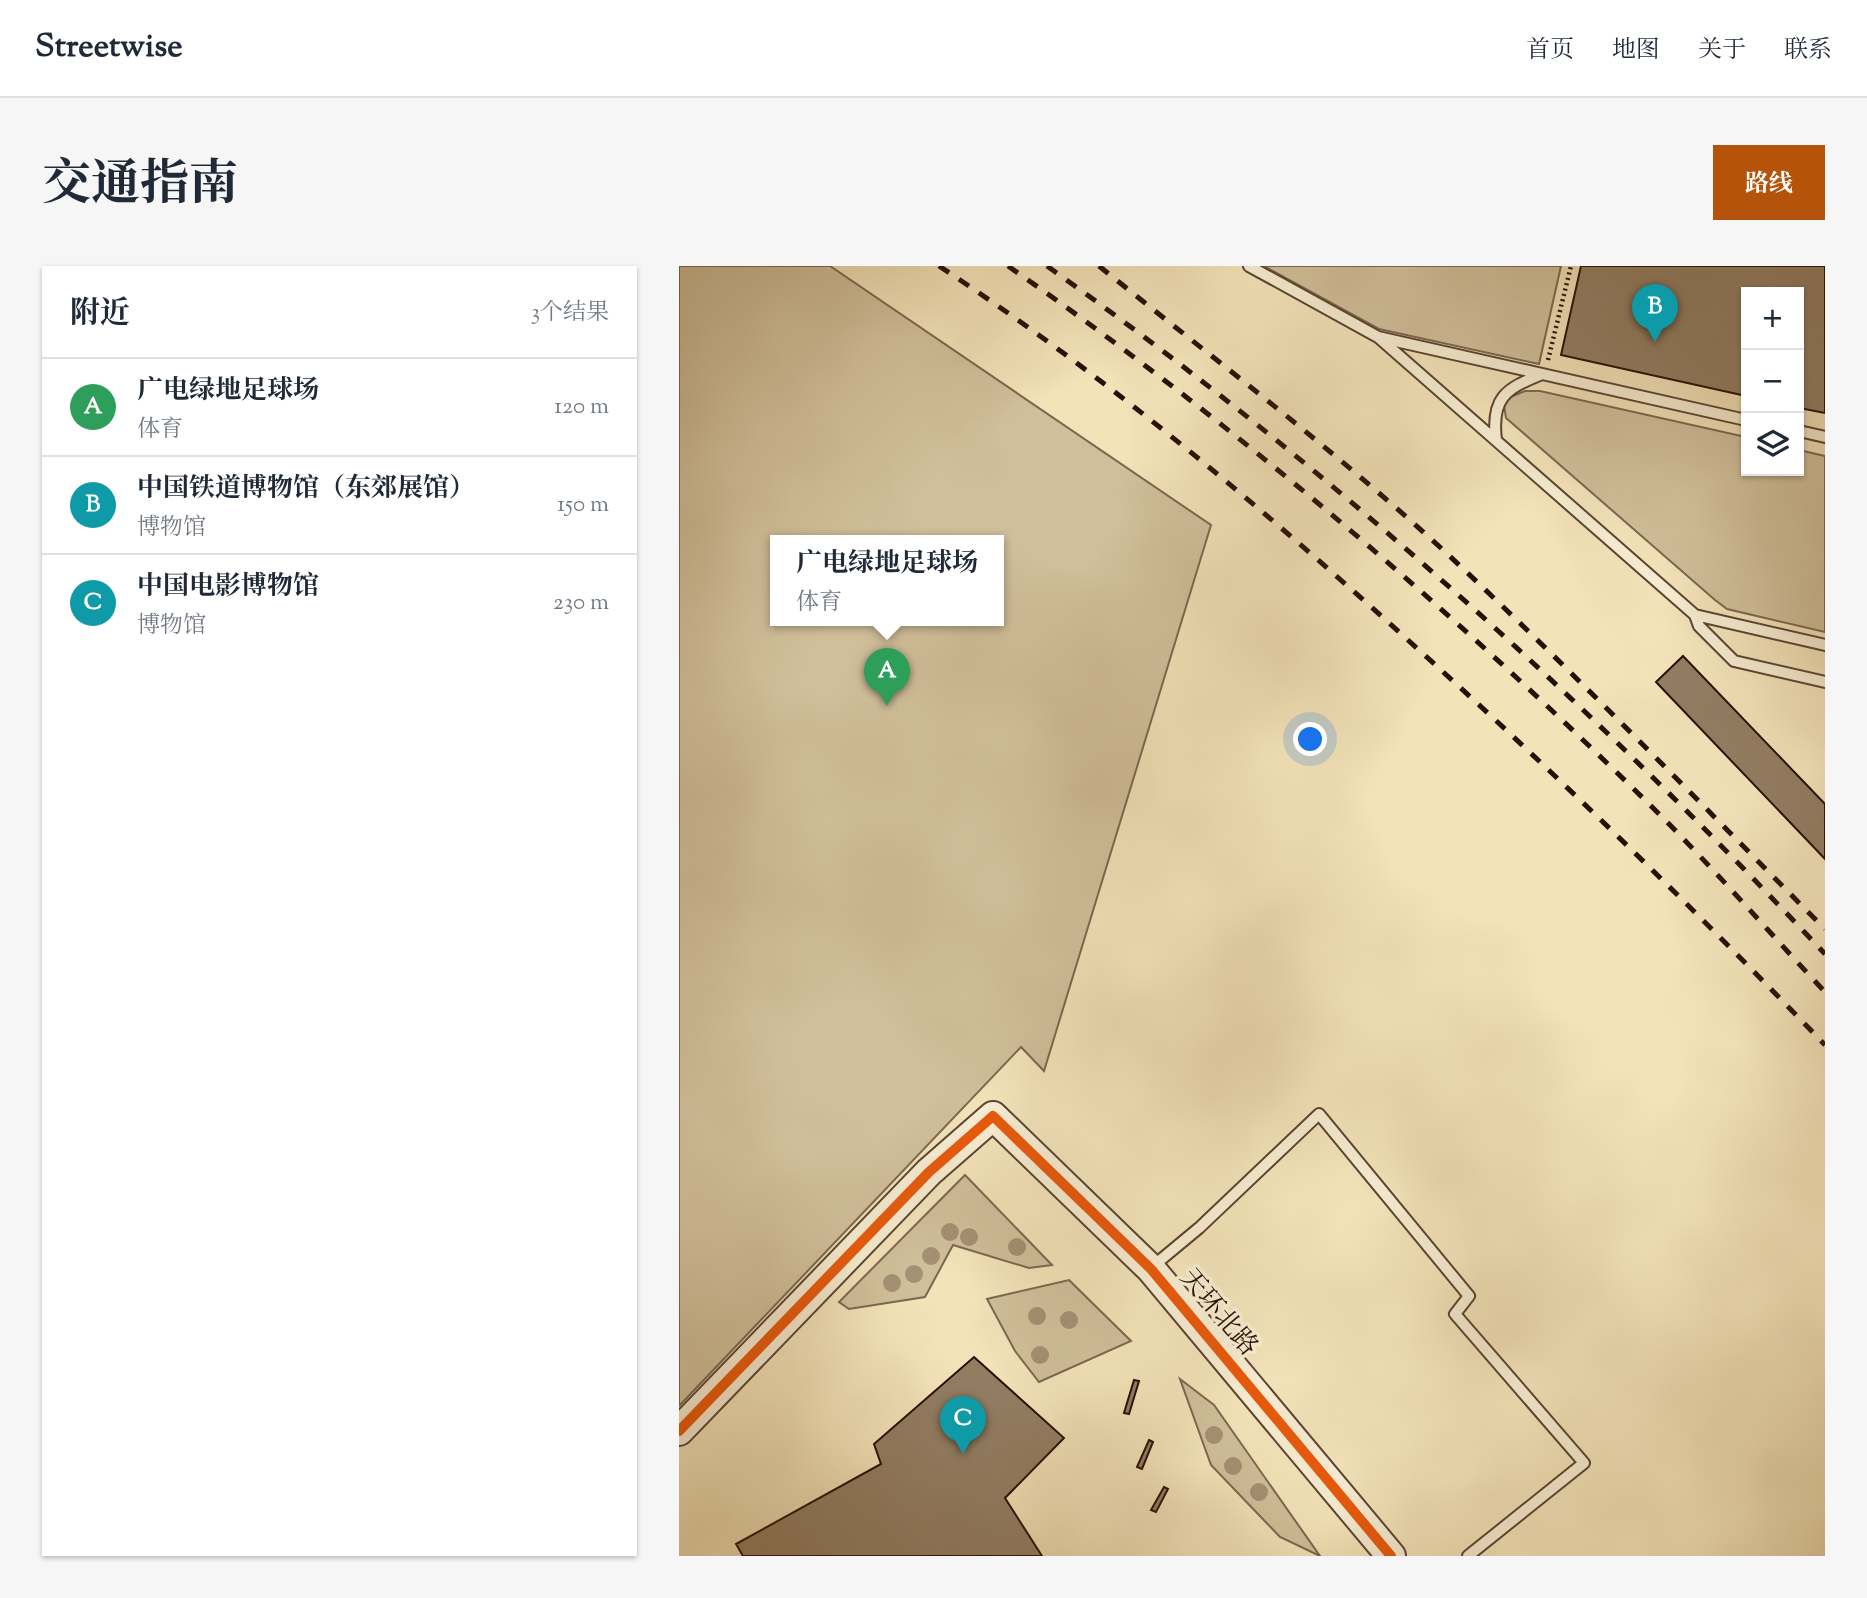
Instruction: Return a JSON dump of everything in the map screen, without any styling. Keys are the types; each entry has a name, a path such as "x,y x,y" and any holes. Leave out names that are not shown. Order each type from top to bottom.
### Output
{"street":[{"name":"天环北路","path":"679,1431 929,1172 993,1116 1151,1269 1391,1556"}],"lane":[{"path":"1249,266 1378,337 1695,615 1699,625 1734,661 1825,682"},
{"path":"1378,337 1741,419"},
{"path":"1496,440 1493,418 1498,403 1512,386 1542,374"},
{"path":"1804,433 1825,437"},
{"path":"1695,615 1825,645"},
{"path":"1151,1269 1199,1228 1319,1114 1469,1296 1455,1314 1584,1463 1468,1556"}],"path":[{"path":"1553,346 1571,266"}],"shaded area":[{"path":"679,266 830,266 1211,525 1044,1071 1021,1047 679,1406"},
{"path":"1264,266 1561,266 1539,364 1379,329"},
{"path":"1525,391 1540,391 1741,436 1741,476 1804,476 1804,451 1825,456 1825,632 1727,609 1506,418 1504,406 1508,398"},
{"path":"965,1175 1052,1265 1029,1268 953,1245 925,1297 849,1309 839,1302"},
{"path":"1069,1280 1131,1341 1039,1382 1015,1351 987,1299"},
{"path":"1180,1379 1214,1405 1320,1556 1280,1537 1211,1465"}],"building":[{"path":"1581,266 1825,266 1825,413 1804,409 1804,287 1741,287 1741,395 1561,355"},
{"path":"1683,656 1825,804 1825,859 1656,682"},
{"path":"974,1357 1064,1438 1005,1498 1042,1556 743,1556 736,1544 881,1464 874,1444"},
{"path":"1134,1380 1139,1381 1129,1414 1124,1413"},
{"path":"1149,1440 1153,1442 1142,1469 1137,1467"},
{"path":"1164,1487 1168,1489 1156,1512 1151,1510"}],"railway":[{"path":"939,266 1060,350 1176,440 1344,583 1616,834 1825,1045"},
{"path":"1008,266 1176,389 1258,454 1419,590 1648,803 1825,992"},
{"path":"1047,266 1255,423 1453,590 1643,768 1825,954"},
{"path":"1099,266 1316,440 1442,549 1588,690 1825,929"}],"cycle path":[{"path":"679,1431 929,1172 993,1116 1151,1269 1391,1556"}],"place":[{"name":"中国铁道博物馆（东郊展馆）","path":"1655,342"},
{"name":"广电绿地足球场","path":"887,706"},
{"name":"中国电影博物馆","path":"963,1454"}]}
